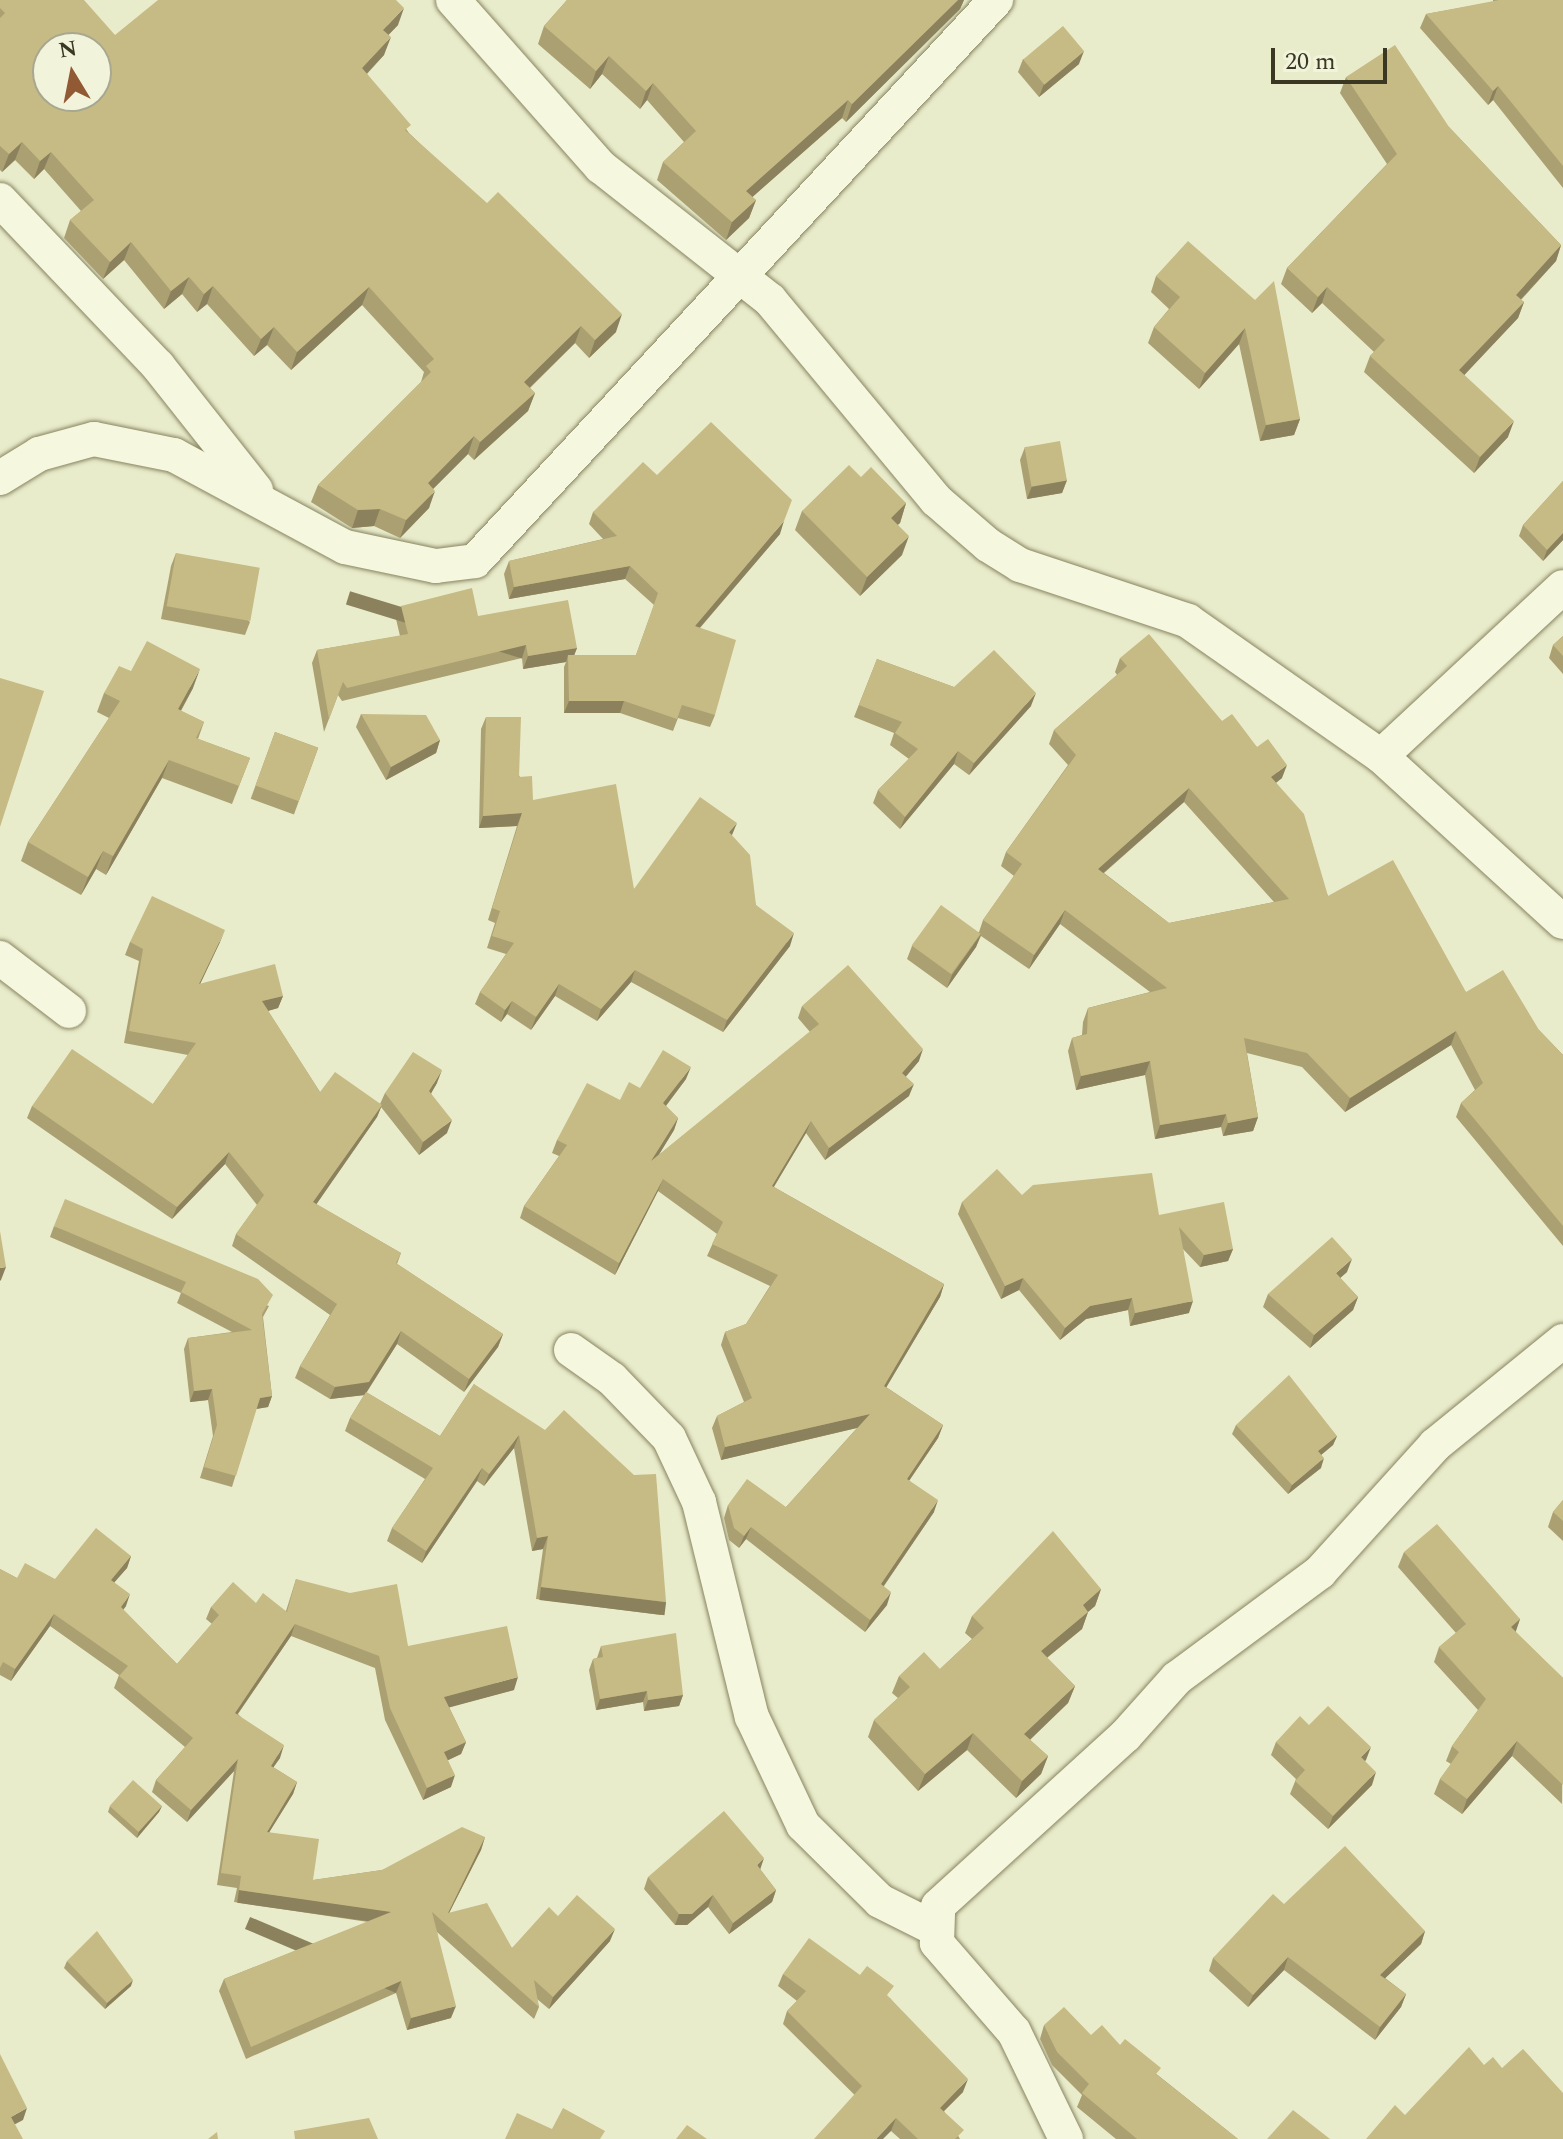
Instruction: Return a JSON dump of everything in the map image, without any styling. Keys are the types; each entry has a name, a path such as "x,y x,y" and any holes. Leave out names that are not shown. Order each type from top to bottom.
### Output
{"street":[{"path":"453,0 601,167 770,300 936,500 988,545 1020,565 1188,621 1381,756 1563,922"},
{"path":"0,478 39,454 94,439 174,455 264,500 345,547 436,566 475,561 996,0"},
{"path":"0,200 158,366 264,500"},
{"path":"1381,756 1563,587"},
{"path":"0,958 69,1011"},
{"path":"932,1927 949,1890 1126,1735 1213,1648 1320,1572 1435,1445 1563,1341"},
{"path":"571,1350 612,1379 669,1438 699,1502 752,1717 803,1825 880,1901 932,1927 947,1961 1014,2032 1066,2139"}],"building":[{"path":"0,0 84,0 115,35 158,0 396,0 404,8 383,30 391,37 362,68 411,125 405,130 487,203 498,192 622,314 595,340 581,326 524,382 535,393 480,442 474,436 428,483 435,491 406,520 380,509 358,510 318,485 431,372 426,366 434,359 369,287 297,352 274,327 261,339 213,286 204,294 189,277 171,291 131,242 110,262 70,220 94,200 51,152 40,161 22,142 9,154 0,146 0,18 5,13 0,8"},
{"path":"567,0 958,0 852,104 848,100 746,191 756,200 732,222 663,162 696,131 653,83 646,91 609,56 596,71 544,26"},
{"path":"1499,0 1563,0 1563,166 1498,86 1493,91 1426,14"},
{"path":"1063,26 1084,51 1044,85 1023,59"},
{"path":"1395,45 1449,127 1561,245 1516,295 1524,302 1459,370 1514,421 1480,457 1370,356 1385,340 1327,287 1318,297 1287,268 1397,154 1346,77"},
{"path":"1188,241 1255,300 1274,281 1300,419 1266,425 1245,328 1205,373 1154,327 1180,297 1156,276"},
{"path":"711,422 792,500 784,521 695,626 736,640 715,715 682,705 677,719 624,701 569,701 568,655 636,655 658,593 630,566 514,587 509,561 617,536 593,512 643,462 657,475"},
{"path":"1060,441 1067,480 1031,487 1025,447"},
{"path":"849,465 861,477 871,467 906,503 891,518 909,536 867,577 802,511"},
{"path":"1563,481 1563,533 1547,550 1523,525"},
{"path":"176,553 260,568 250,621 167,606"},
{"path":"472,588 478,616 568,600 577,648 528,656 526,645 347,688 343,682 329,719 317,650 408,634 401,606"},
{"path":"1149,634 1222,721 1232,714 1257,747 1268,739 1287,765 1271,777 1304,814 1328,896 1393,860 1466,992 1503,970 1539,1030 1563,1055 1563,1226 1461,1103 1483,1083 1456,1031 1350,1098 1307,1053 1244,1038 1258,1117 1228,1123 1226,1114 1160,1125 1150,1061 1081,1076 1072,1038 1087,1034 1088,1008 1167,988 1065,910 1034,955 983,920 1022,864 1006,852 1076,755 1054,730 1127,666 1120,658","holes":["1189,788 1289,899 1169,923 1098,869"]},
{"path":"1563,636 1563,656 1553,645"},
{"path":"147,641 200,669 178,709 204,722 196,738 250,758 239,786 169,760 113,856 103,851 88,877 28,842 120,701 104,693 119,666 131,671"},
{"path":"994,650 1036,693 974,763 958,751 905,817 878,790 918,749 895,733 902,722 859,705 877,659 954,687"},
{"path":"0,678 44,691 0,827"},
{"path":"361,714 426,715 440,740 391,767"},
{"path":"486,717 521,717 519,777 532,776 533,800 616,784 634,889 700,797 737,823 729,832 750,855 756,905 794,933 727,1020 635,970 601,1009 559,984 536,1017 512,1001 505,1010 480,992 514,943 492,936 500,911 492,908 522,813 483,816"},
{"path":"275,732 318,748 299,801 256,786"},
{"path":"152,896 225,930 199,984 275,964 283,996 262,1001 320,1092 335,1072 382,1105 313,1202 401,1253 396,1263 503,1334 469,1379 401,1331 369,1382 335,1387 300,1366 337,1304 236,1234 264,1195 229,1152 177,1207 32,1106 72,1049 153,1104 196,1043 129,1031 143,949 130,942"},
{"path":"941,905 981,934 951,974 912,945"},
{"path":"848,965 923,1049 902,1073 914,1084 829,1148 811,1121 772,1186 944,1284 884,1386 943,1425 907,1479 938,1500 881,1584 891,1592 870,1620 751,1527 744,1536 734,1528 728,1505 747,1479 786,1507 870,1414 725,1447 717,1416 752,1398 725,1332 746,1324 778,1275 712,1244 723,1222 663,1179 619,1263 524,1206 567,1145 557,1140 587,1083 620,1100 629,1082 640,1088 663,1050 691,1067 663,1103 678,1118 651,1161 819,1024 802,1006"},
{"path":"413,1052 442,1070 429,1091 452,1120 423,1142 385,1093"},
{"path":"997,1169 1022,1195 1033,1185 1152,1173 1159,1215 1224,1202 1233,1249 1204,1255 1179,1227 1193,1301 1135,1313 1132,1298 1090,1306 1065,1328 1023,1278 1005,1286 962,1202"},
{"path":"65,1199 258,1279 273,1295 262,1314 272,1396 260,1398 236,1476 204,1467 217,1425 212,1389 194,1391 188,1338 252,1330 181,1292 186,1282 54,1226"},
{"path":"0,1231 6,1267 0,1268"},
{"path":"1332,1237 1352,1259 1336,1273 1358,1297 1314,1335 1268,1294"},
{"path":"1289,1375 1337,1436 1318,1451 1324,1458 1292,1485 1236,1425"},
{"path":"474,1384 545,1430 564,1410 634,1475 656,1474 666,1602 541,1587 548,1536 537,1538 519,1435 489,1474 482,1468 426,1551 392,1528 433,1468 350,1418 366,1392 440,1436"},
{"path":"1563,1500 1563,1521 1553,1512"},
{"path":"1437,1524 1520,1619 1511,1627 1563,1678 1563,1785 1517,1741 1467,1799 1440,1779 1459,1752 1452,1746 1486,1699 1439,1647 1466,1624 1404,1552"},
{"path":"96,1528 131,1556 111,1580 130,1594 121,1607 177,1664 219,1615 211,1607 233,1582 256,1603 263,1593 287,1612 296,1579 350,1593 397,1584 408,1646 507,1626 518,1677 444,1697 466,1742 444,1752 455,1775 427,1788 390,1708 379,1656 295,1624 235,1713 284,1745 271,1766 297,1782 267,1832 319,1839 313,1880 382,1870 462,1827 485,1837 448,1913 487,1903 512,1948 549,1907 558,1916 577,1895 615,1929 553,1997 534,1980 539,2007 432,1912 456,2006 411,2018 401,1981 251,2047 224,1979 391,1912 239,1890 241,1876 221,1873 238,1759 191,1810 156,1780 193,1738 119,1676 128,1666 54,1614 15,1669 3,1662 0,1668 0,1569 17,1578 25,1563 55,1579"},
{"path":"1053,1531 1101,1589 1083,1605 1088,1612 1041,1651 1075,1686 1024,1734 1048,1756 1022,1781 973,1733 925,1774 874,1720 910,1687 899,1676 924,1652 940,1669 984,1628 972,1616"},
{"path":"676,1633 683,1695 648,1700 647,1691 600,1699 593,1659 603,1657 601,1646"},
{"path":"1328,1706 1371,1747 1361,1757 1376,1772 1333,1816 1295,1781 1305,1770 1276,1742 1300,1716 1309,1725"},
{"path":"133,1780 162,1806 139,1832 110,1806"},
{"path":"724,1811 764,1858 757,1865 776,1890 733,1923 713,1895 692,1914 679,1914 648,1877"},
{"path":"1345,1846 1425,1931 1380,1975 1406,1994 1380,2027 1288,1957 1253,1995 1213,1958 1273,1894 1284,1904"},
{"path":"97,1931 133,1980 107,2003 67,1961"},
{"path":"809,1938 860,1975 867,1966 894,1986 887,1995 968,2079 940,2108 964,2130 955,2139 918,2139 896,2118 876,2139 814,2139 862,2086 787,2011 806,1991 783,1974"},
{"path":"1064,2007 1091,2035 1102,2025 1120,2045 1125,2039 1161,2068 1156,2074 1238,2139 1137,2139 1082,2093 1089,2084 1057,2052 1044,2025"},
{"path":"1469,2047 1484,2065 1493,2057 1502,2068 1523,2049 1563,2093 1563,2139 1366,2139 1395,2105 1405,2115"},
{"path":"0,2054 27,2108 11,2117 23,2139 0,2139"},
{"path":"563,2108 605,2131 600,2139 505,2139 517,2113 552,2129"},
{"path":"1293,2110 1330,2139 1267,2139"},
{"path":"369,2118 378,2139 295,2139 294,2131"},
{"path":"687,2125 707,2139 676,2139"}]}
